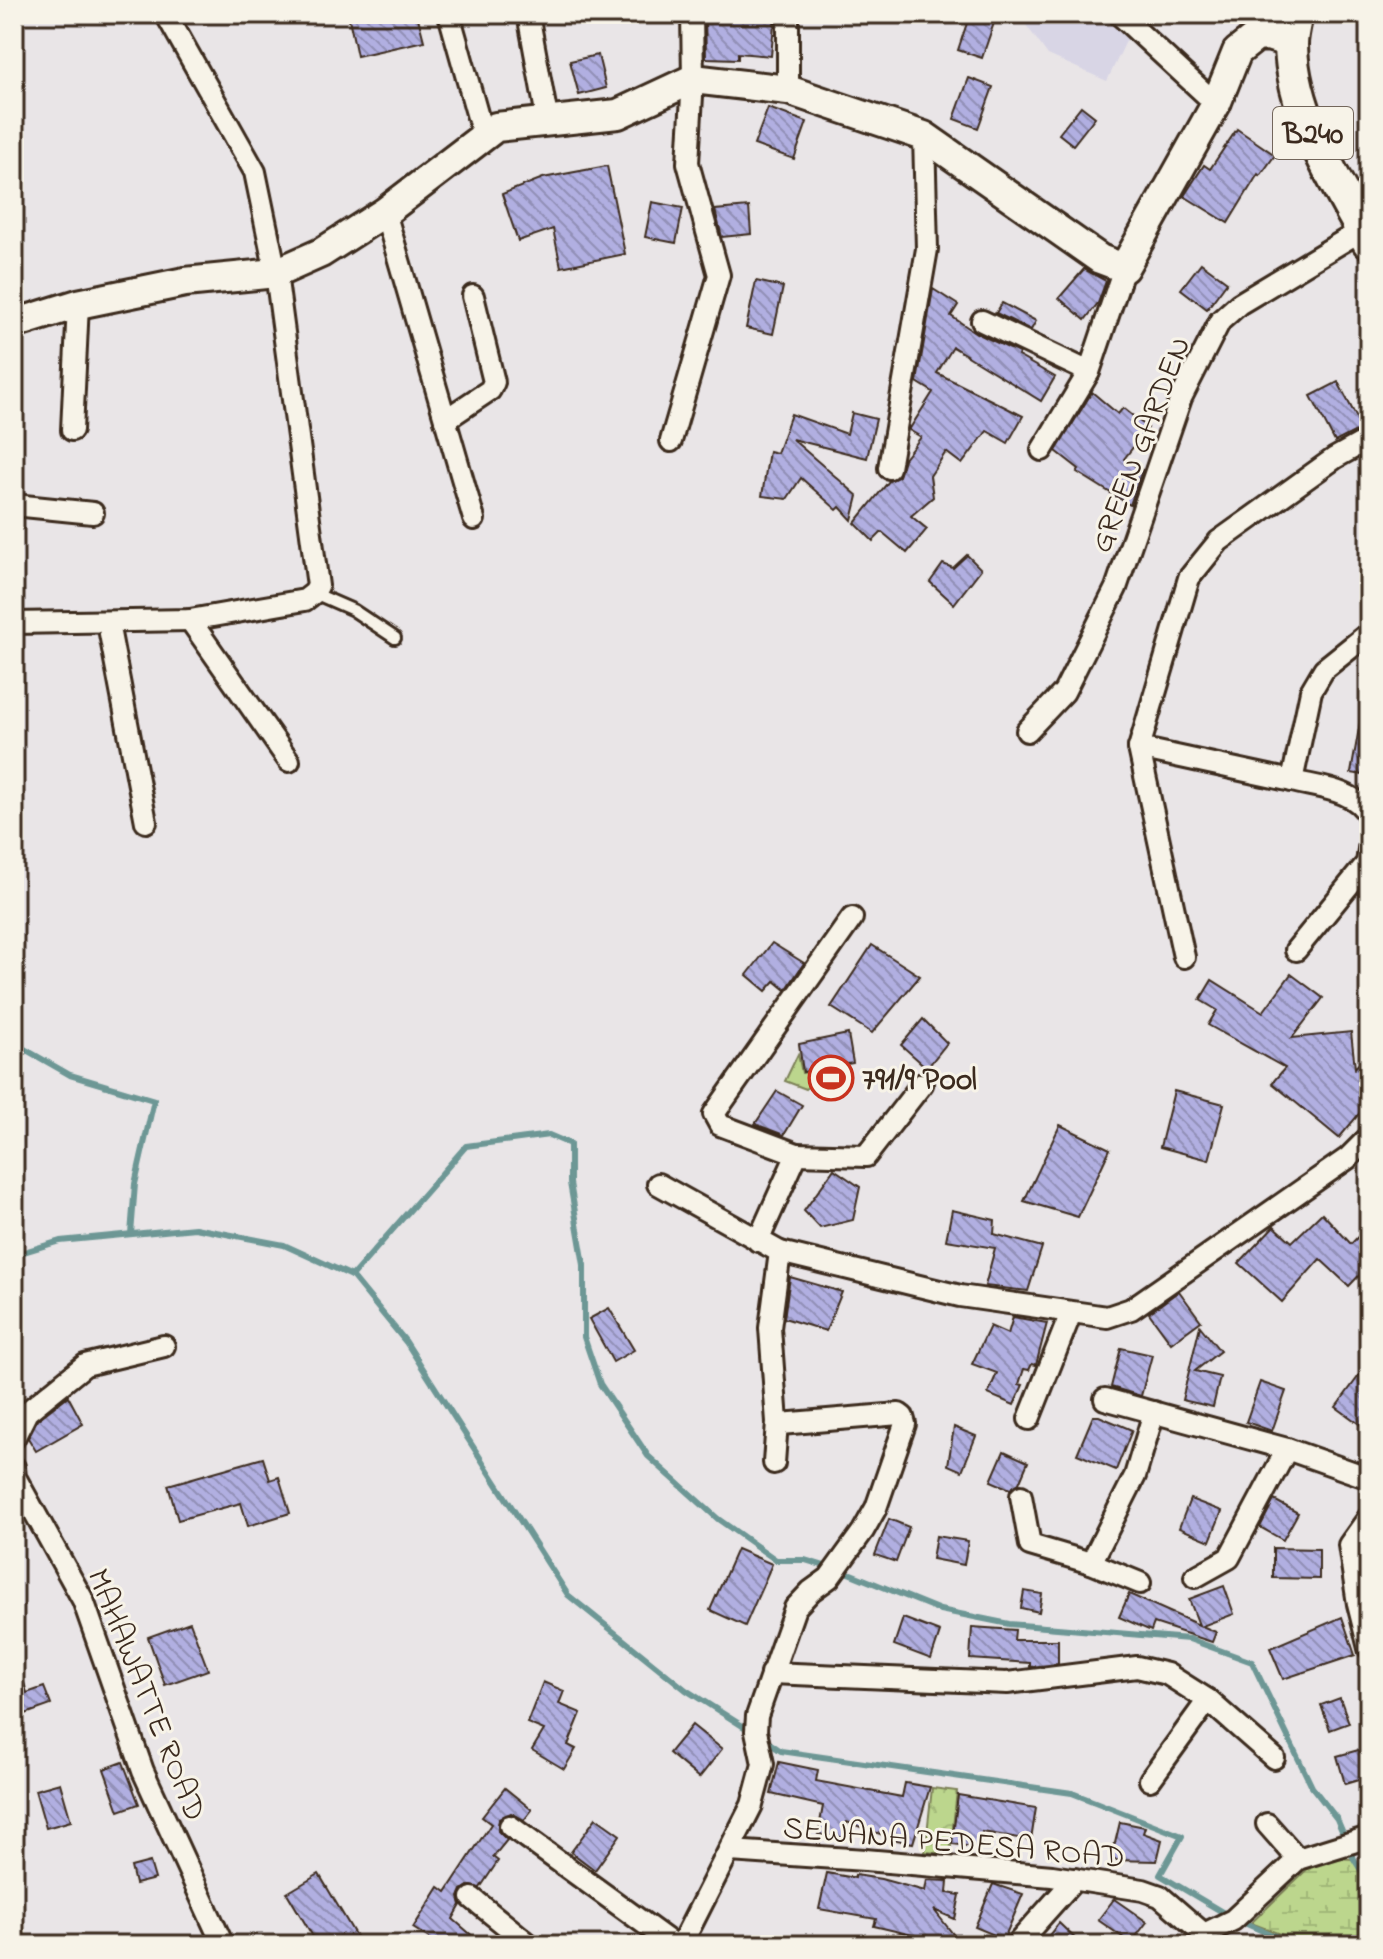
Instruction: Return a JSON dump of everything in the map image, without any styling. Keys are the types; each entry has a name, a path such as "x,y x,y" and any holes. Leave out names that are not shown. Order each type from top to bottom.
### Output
{"main road":[{"name":"B240","path":"1293,29 1296,78 1313,133 1329,170 1366,236"}],"street":[{"path":"14,623 190,620 305,600 318,586 276,273 255,172 166,14"},
{"path":"449,14 483,135"},
{"path":"528,14 548,123"},
{"path":"671,441 719,275 688,163 693,79 692,14"},
{"path":"788,14 788,90"},
{"path":"1119,14 1216,104"},
{"path":"1042,450 1089,372 1124,268 1216,104 1237,52 1256,37 1293,29"},
{"path":"14,324 78,304 185,282 276,273 321,253 385,212 496,127 618,114 693,79 788,90 924,136 1100,259 1124,268"},
{"path":"889,468 927,249 924,136"},
{"path":"385,212 474,519"},
{"name":"GREEN GARDEN","path":"1027,731 1064,692 1116,588 1181,398 1220,321 1239,304 1366,236"},
{"path":"445,420 490,390 494,382 473,296"},
{"path":"72,430 78,304"},
{"path":"982,321 1089,372"},
{"path":"1184,957 1139,748 1189,578 1219,541 1335,458 1369,439"},
{"path":"14,505 93,513"},
{"path":"190,620 289,761"},
{"path":"108,623 146,822"},
{"path":"1292,781 1311,691 1324,669 1369,633"},
{"path":"1139,748 1348,795 1364,806 1369,816"},
{"path":"1296,950 1367,863 1369,849"},
{"path":"852,918 714,1114 720,1125 797,1154 866,1156 922,1084"},
{"path":"658,1184 780,1252 960,1296 1107,1317 1131,1309 1348,1158 1369,1137"},
{"path":"758,1241 797,1154"},
{"path":"774,1463 777,1422 770,1328 780,1252"},
{"path":"1029,1419 1071,1313"},
{"path":"14,1438 27,1412 85,1365 164,1346"},
{"path":"1105,1399 1287,1449 1369,1478"},
{"path":"1091,1563 1135,1476 1154,1412"},
{"path":"681,1945 752,1805 763,1764 756,1731 757,1716 795,1608 829,1578 876,1508 905,1420 901,1415 893,1414 777,1422"},
{"path":"1195,1577 1229,1558 1287,1449"},
{"name":"MAHAWATTE ROAD","path":"14,1467 15,1477 83,1600 143,1771 223,1945"},
{"path":"1021,1496 1030,1545 1091,1563 1140,1583"},
{"path":"1369,1517 1349,1545 1364,1599 1369,1648"},
{"path":"771,1673 1007,1683 1137,1667 1167,1674 1208,1700 1274,1758"},
{"path":"1150,1780 1208,1700"},
{"path":"1267,1824 1298,1859 1368,1837"},
{"path":"510,1826 674,1945"},
{"name":"SEWANA PEDESA ROAD","path":"730,1851 1075,1879 1143,1890 1160,1896 1211,1935 1242,1912 1298,1859"},
{"path":"1016,1945 1075,1879"},
{"path":"472,1898 530,1945"}],"lane":[{"path":"314,593 353,610 395,638"}],"shaded area":[{"path":"1018,14 1139,14 1107,81 1048,55"}],"green space":[{"path":"798,1054 802,1073 819,1071 819,1076 806,1089 785,1081"},
{"path":"932,1788 957,1791 950,1854 925,1852"},
{"path":"1320,1857 1354,1859 1369,1883 1369,1945 1301,1945 1251,1923"}],"water":[{"name":"791/9 Pool","path":"836,1059 848,1069 826,1098 813,1088"}],"building":[{"path":"348,14 417,14 424,41 357,56"},
{"path":"705,14 775,14 771,56 738,53 738,59 706,58"},
{"path":"970,14 997,14 982,58 958,50"},
{"path":"598,55 606,88 579,95 570,61"},
{"path":"969,78 993,87 978,128 954,119"},
{"path":"1081,106 1095,117 1073,145 1059,134"},
{"path":"768,108 807,122 794,159 754,145"},
{"path":"1237,129 1275,155 1260,176 1258,174 1228,223 1184,196 1204,165 1210,169"},
{"path":"607,166 625,254 561,267 553,229 518,241 502,194 543,178"},
{"path":"652,202 683,208 676,243 645,237"},
{"path":"749,207 751,234 722,237 715,210"},
{"path":"1201,263 1227,282 1207,309 1181,289"},
{"path":"1084,269 1106,281 1098,303 1085,320 1059,298"},
{"path":"756,281 783,287 773,334 746,328"},
{"path":"933,289 958,305 951,316 976,333 1019,353 1018,356 1055,377 1041,401 953,347 937,373 1023,416 1008,443 987,431 962,464 946,452 930,476 933,497 911,516 927,529 907,553 882,532 873,541 855,523 889,481 899,476 904,459 921,437 909,430 933,392 917,382"},
{"path":"1002,303 1036,321 1031,330 996,313"},
{"path":"1338,382 1362,428 1335,442 1311,396"},
{"path":"1092,392 1118,414 1123,408 1148,428 1124,459 1142,470 1130,505 1077,472 1079,469 1056,451"},
{"path":"852,413 876,419 867,458 792,439 858,496 852,520 840,507 837,510 801,478 787,499 762,496 769,451 777,453 791,414 847,434"},
{"path":"967,555 981,569 954,604 930,582 943,564 953,568"},
{"path":"1361,717 1369,718 1369,776 1351,773"},
{"path":"772,943 804,963 786,990 775,981 766,991 747,975"},
{"path":"872,945 920,976 872,1033 831,1007"},
{"path":"1291,974 1323,998 1292,1038 1351,1032 1355,1068 1369,1052 1369,1102 1339,1138 1272,1083 1285,1068 1208,1025 1217,1010 1200,1000 1212,980 1263,1012"},
{"path":"923,1019 947,1043 927,1068 901,1045"},
{"path":"848,1034 853,1063 803,1072 799,1044"},
{"path":"777,1091 802,1105 784,1135 755,1124"},
{"path":"1174,1091 1224,1104 1209,1160 1160,1147"},
{"path":"1060,1125 1110,1149 1078,1217 1024,1201"},
{"path":"834,1169 860,1187 853,1220 820,1228 804,1211"},
{"path":"952,1210 995,1220 994,1234 1042,1247 1028,1291 985,1286 995,1248 946,1240"},
{"path":"1322,1213 1351,1244 1369,1225 1369,1265 1349,1286 1320,1259 1282,1302 1239,1263 1274,1226 1292,1242"},
{"path":"790,1277 842,1292 826,1331 784,1318"},
{"path":"1179,1291 1201,1321 1171,1343 1149,1313"},
{"path":"609,1308 634,1350 613,1362 589,1319"},
{"path":"1013,1317 1047,1323 1036,1365 1032,1364 1029,1370 1024,1369 1019,1384 1023,1385 1014,1405 988,1394 997,1373 972,1364 990,1326 1008,1334"},
{"path":"1200,1326 1220,1351 1195,1371 1220,1377 1213,1407 1182,1400"},
{"path":"1121,1348 1152,1355 1141,1396 1111,1387"},
{"path":"1369,1362 1369,1431 1336,1407"},
{"path":"1260,1382 1286,1391 1272,1431 1246,1422"},
{"path":"68,1396 83,1424 36,1451 28,1438 37,1420"},
{"path":"1093,1416 1132,1430 1116,1470 1077,1454"},
{"path":"954,1427 976,1436 962,1471 948,1465"},
{"path":"1004,1451 1028,1462 1019,1483 1010,1489 991,1481"},
{"path":"263,1458 270,1480 279,1477 290,1513 248,1526 241,1503 178,1520 168,1485"},
{"path":"1190,1499 1222,1511 1210,1541 1179,1528"},
{"path":"1274,1500 1298,1513 1283,1540 1260,1527"},
{"path":"889,1519 909,1527 896,1562 875,1555"},
{"path":"936,1536 968,1541 964,1565 932,1559"},
{"path":"1273,1548 1319,1549 1319,1579 1273,1578"},
{"path":"737,1549 772,1564 745,1626 710,1610"},
{"path":"1224,1586 1234,1614 1202,1626 1216,1632 1212,1642 1154,1623 1151,1631 1119,1617 1129,1594 1199,1625 1189,1599"},
{"path":"1024,1591 1042,1594 1039,1612 1021,1608"},
{"path":"1342,1617 1355,1655 1283,1679 1270,1648"},
{"path":"903,1618 940,1632 931,1659 894,1645"},
{"path":"190,1622 208,1670 165,1685 148,1637"},
{"path":"972,1627 1015,1630 1014,1640 1058,1640 1058,1664 1030,1667 1030,1663 970,1659"},
{"path":"14,1662 18,1662 27,1693 44,1687 51,1705 14,1718"},
{"path":"543,1682 564,1691 559,1704 581,1713 568,1745 576,1749 564,1769 532,1750 544,1730 527,1723"},
{"path":"1340,1698 1349,1723 1330,1730 1321,1705"},
{"path":"692,1725 722,1749 699,1778 669,1753"},
{"path":"1369,1747 1369,1777 1345,1784 1337,1756"},
{"path":"123,1762 139,1804 119,1811 104,1769"},
{"path":"779,1762 818,1770 816,1781 902,1797 905,1783 930,1787 913,1843 847,1822 845,1838 818,1834 823,1806 771,1794"},
{"path":"60,1783 71,1821 46,1828 35,1790"},
{"path":"505,1788 532,1810 524,1820 511,1813 499,1819 498,1831 507,1840 493,1857 498,1861 480,1888 468,1886 462,1890 459,1897 461,1905 453,1919 483,1945 440,1945 413,1928 439,1887 446,1892 491,1824 482,1817"},
{"path":"958,1795 1036,1808 1031,1840 982,1832 981,1848 952,1844"},
{"path":"596,1818 620,1835 595,1870 571,1852"},
{"path":"1120,1822 1145,1827 1143,1833 1162,1840 1157,1861 1111,1860"},
{"path":"150,1862 155,1879 135,1884 131,1867"},
{"path":"827,1873 881,1879 925,1891 927,1880 948,1881 947,1893 960,1895 955,1919 934,1910 953,1934 951,1944 874,1926 876,1919 819,1909"},
{"path":"319,1874 357,1938 345,1945 318,1945 287,1893"},
{"path":"993,1884 1023,1894 1004,1939 975,1927"},
{"path":"1114,1899 1147,1922 1131,1943 1098,1920"},
{"path":"1059,1923 1082,1945 1041,1945"}],"waterway":[{"path":"14,1043 70,1075 154,1100 135,1184 131,1234"},
{"path":"352,1276 466,1146 549,1135 570,1144 570,1183 584,1265 584,1337 600,1384 648,1456 718,1519 776,1560 805,1560 851,1574 940,1610 1009,1624 1189,1639 1252,1662 1312,1787 1337,1819 1354,1859 1369,1883"},
{"path":"14,1255 60,1241 195,1228 284,1245 352,1276 406,1342 568,1595 686,1690 752,1732"},
{"path":"765,1740 781,1751 1072,1793 1182,1836 1160,1875 1229,1916"},
{"path":"1240,1921 1295,1945"}],"place":[{"name":"791/9 Pool","path":"831,1078"}]}
